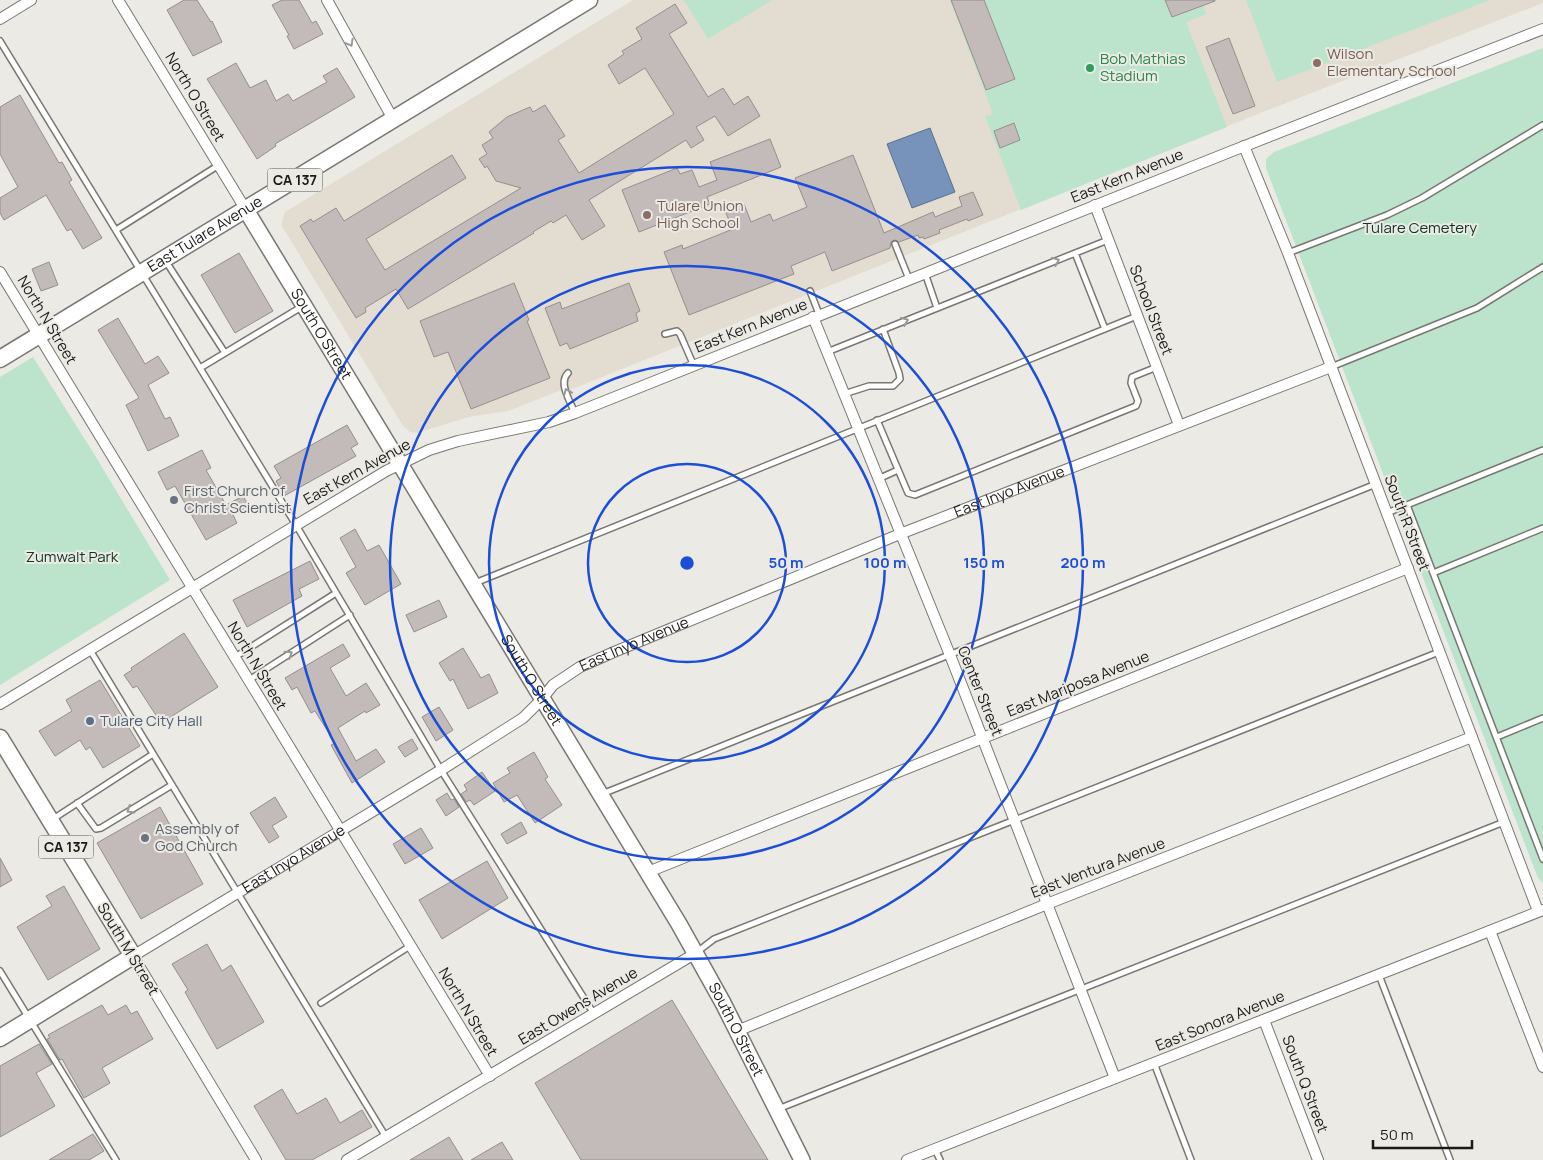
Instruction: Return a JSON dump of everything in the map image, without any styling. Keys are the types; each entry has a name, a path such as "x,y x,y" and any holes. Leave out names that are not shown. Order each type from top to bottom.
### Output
{"main road":[{"name":"East Tulare Avenue","path":"0,359 589,0"},
{"name":"South O Street","path":"246,210 696,953 802,1160"},
{"name":"South M Street","path":"0,738 133,956"},
{"name":"East Inyo Avenue","path":"0,1038 133,956"}],"street":[{"path":"0,19 31,0"},
{"name":"North O Street","path":"118,0 246,210"},
{"path":"327,0 393,119"},
{"name":"East Kern Avenue","path":"0,704 399,463 429,450 458,441 540,424 575,412 1244,146 1543,30"},
{"name":"South R Street","path":"1244,146 1288,253 1504,822 1541,910"},
{"name":"School Street","path":"1095,205 1179,426"},
{"name":"North N Street","path":"0,272 490,1076"},
{"name":"Center Street","path":"816,316 827,352 983,738 1115,1078"},
{"name":"East Inyo Avenue","path":"133,956 441,770 523,718 553,685 580,667 900,534 1331,367"},
{"name":"East Mariposa Avenue","path":"648,872 1408,568"},
{"name":"East Ventura Avenue","path":"737,1030 1047,904 1472,737"},
{"name":"East Sonora Avenue","path":"907,1160 1541,910"},
{"path":"1490,930 1543,1067"},
{"name":"East Owens Avenue","path":"347,1160 696,953"},
{"name":"South M Street","path":"133,956 256,1160"},
{"name":"South Q Street","path":"1264,1020 1318,1160"}],"lane":[{"path":"0,41 296,525 441,770 594,1014"},
{"path":"1288,253 1387,215 1422,198 1543,125"},
{"path":"116,230 219,165"},
{"path":"827,352 1108,240"},
{"path":"895,244 909,279"},
{"path":"1075,253 1105,329"},
{"path":"165,259 225,353"},
{"path":"1331,367 1477,308 1543,267"},
{"path":"924,273 937,308"},
{"path":"810,291 816,316"},
{"path":"200,368 303,306"},
{"path":"473,584 1137,316"},
{"path":"844,394 869,386 893,386 900,379 883,330"},
{"path":"665,334 677,331 680,334 694,366"},
{"path":"877,420 908,493 915,495 1136,406 1138,401 1131,383 1132,377 1157,367"},
{"path":"568,372 563,382 575,412"},
{"path":"1387,513 1543,450"},
{"path":"878,479 898,470"},
{"path":"600,795 1376,484"},
{"path":"1407,505 1543,859"},
{"path":"1433,573 1543,528"},
{"path":"234,657 336,593"},
{"path":"248,680 350,615"},
{"path":"90,650 386,1137"},
{"path":"696,953 714,939 1440,652"},
{"path":"1497,736 1543,718"},
{"path":"50,820 153,754"},
{"path":"77,803 96,829 101,828 172,785"},
{"path":"777,1110 1504,822"},
{"path":"321,1003 410,946"},
{"path":"0,971 116,1160"},
{"path":"1379,974 1450,1160"},
{"path":"1154,1063 1191,1160"},
{"path":"935,1149 940,1160"}],"shaded area":[{"name":"Tulare Union High School","path":"633,0 1543,0 1543,3 1263,112 572,389 559,391 508,411 469,417 417,433 410,432 403,426 282,226 285,212"}],"green space":[{"path":"684,0 772,0 708,39"},
{"name":"Bob Mathias Stadium","path":"950,0 1201,0 1206,14 1186,22 1227,127 1021,210 985,116 993,114"},
{"path":"1246,0 1490,0 1277,82"},
{"name":"Tulare Cemetery","path":"1543,48 1543,883 1538,878 1266,168 1266,159 1274,152"},
{"name":"Zumwalt Park","path":"33,357 170,580 0,685 0,377"}],"water":[{"path":"930,128 955,192 912,208 887,144"}],"building":[{"path":"184,0 197,0 212,21 222,42 193,56 167,10"},
{"path":"282,0 299,0 312,23 316,21 323,34 294,49 287,36 289,35 272,5"},
{"path":"951,0 984,0 1015,79 986,90"},
{"path":"1165,0 1215,0 1215,1 1172,17"},
{"path":"675,4 687,23 669,34 708,97 723,88 734,105 748,96 760,116 728,136 715,116 696,127 704,140 691,148 686,140 589,200 605,226 582,240 566,215 553,223 551,221 408,309 396,289 365,308 366,312 356,318 300,226 311,219 313,222 336,208 344,221 452,155 466,178 366,239 385,270 521,188 496,181 487,166 485,168 479,159 487,154 482,145 493,138 489,132 507,117 530,107 533,112 545,105 565,136 558,140 579,173 674,114 645,68 619,84 608,65 624,54 622,51 642,39 636,28"},
{"path":"1229,38 1255,106 1233,114 1206,47"},
{"path":"236,63 250,88 266,80 276,101 288,94 293,101 327,82 323,76 337,68 355,97 275,144 276,146 257,159 207,79"},
{"path":"20,95 59,163 62,162 72,180 69,182 102,238 83,249 71,229 67,231 46,195 4,220 0,213 0,198 18,187 0,154 0,107"},
{"path":"1014,123 1020,140 1000,148 994,131"},
{"path":"770,139 781,167 707,197 710,204 639,232 622,190 677,168 680,174 692,170 699,187 717,180 710,162"},
{"path":"853,155 884,233 933,212 935,217 962,206 959,197 973,192 983,215 939,230 940,233 924,239 923,237 919,238 918,235 899,242 894,240 891,242 890,248 832,271 825,252 791,266 794,274 689,315 664,252 682,245 683,249 733,229 725,211 744,204 751,222 770,214 773,221 807,207 795,178"},
{"path":"239,253 273,311 235,333 201,275"},
{"path":"49,262 58,285 41,291 32,269"},
{"path":"514,283 550,378 471,409 448,352 434,357 420,321"},
{"path":"629,283 640,311 636,313 638,321 570,349 567,343 560,346 545,308 560,302 562,309"},
{"path":"118,318 145,364 158,356 169,373 148,385 165,419 170,417 179,436 148,451 126,405 139,398 98,330"},
{"path":"347,425 358,444 351,448 356,456 284,496 276,481 281,478 274,466"},
{"path":"202,450 211,468 206,470 226,505 243,496 249,506 233,515 237,523 206,540 175,486 167,490 158,472"},
{"path":"355,529 367,551 379,545 401,584 365,605 346,573 356,567 340,538"},
{"path":"310,561 319,579 299,589 302,596 247,627 233,600"},
{"path":"439,600 447,617 414,632 406,615"},
{"path":"184,633 218,687 161,723 137,686 133,688 124,675 132,670 131,668"},
{"path":"343,644 350,656 330,668 346,696 366,683 380,705 366,713 365,711 338,728 356,761 376,749 385,762 352,783 331,745 335,743 315,711 311,713 297,687 292,690 285,678"},
{"path":"463,648 481,678 489,674 498,693 468,709 453,679 450,681 439,663"},
{"name":"Tulare City Hall","path":"100,680 140,746 103,768 90,747 86,750 80,740 55,756 39,731 72,711 66,700"},
{"path":"439,707 453,730 436,741 422,717"},
{"path":"412,739 418,749 405,757 398,747"},
{"path":"534,752 548,777 545,779 562,805 535,823 517,795 504,802 493,783 510,773 507,768"},
{"path":"482,772 495,791 474,805 470,800 466,802 461,794 467,790 464,785"},
{"path":"447,793 451,800 454,799 459,807 446,816 436,800"},
{"path":"275,797 287,817 272,826 279,837 269,843 250,813"},
{"path":"160,807 203,884 141,919 97,843"},
{"path":"521,822 527,833 507,844 501,834"},
{"path":"421,828 433,848 405,864 393,844"},
{"path":"0,858 12,880 0,887"},
{"path":"487,861 508,898 442,939 419,900"},
{"path":"64,886 100,949 48,980 17,927 52,906 46,896"},
{"path":"207,944 222,971 231,965 264,1022 217,1049 185,992 188,990 172,964"},
{"path":"672,1000 768,1160 581,1160 535,1083"},
{"path":"102,1005 108,1015 126,1005 131,1014 137,1011 153,1039 102,1068 110,1083 84,1098 62,1059 60,1060 47,1039 50,1038 48,1035"},
{"path":"39,1044 52,1064 36,1073 55,1106 0,1137 0,1066"},
{"path":"282,1089 297,1114 326,1098 340,1123 362,1110 372,1127 312,1160 286,1160 254,1106"},
{"path":"93,1134 104,1151 89,1160 49,1160"},
{"path":"449,1137 463,1160 410,1160"},
{"path":"502,1142 513,1160 471,1160"}],"place":[{"name":"Wilson Elementary School","path":"1317,63"},
{"name":"Bob Mathias Stadium","path":"1090,68"},
{"name":"Tulare Union High School","path":"647,215"},
{"name":"First Church of Christ Scientist","path":"174,500"},
{"name":"Tulare City Hall","path":"90,721"},
{"name":"Assembly of God Church","path":"145,838"}]}
